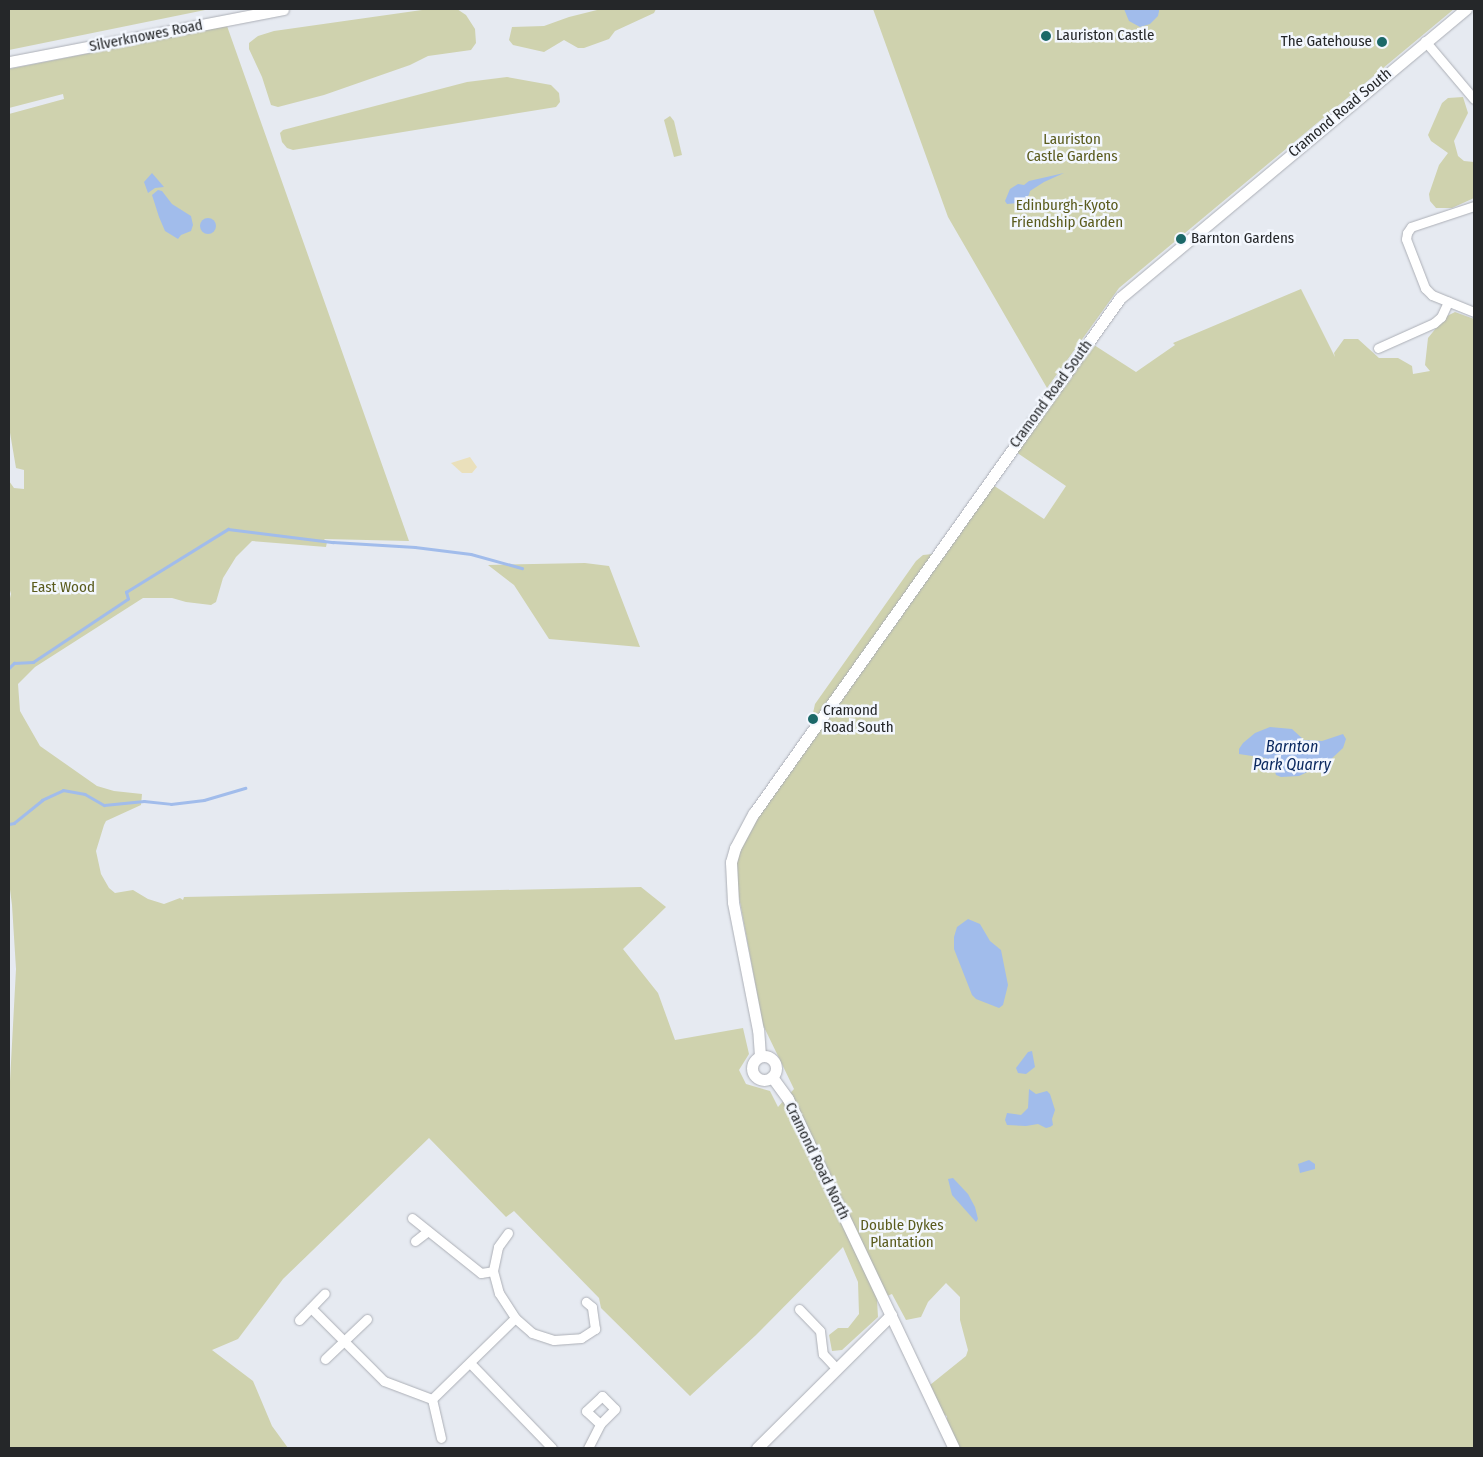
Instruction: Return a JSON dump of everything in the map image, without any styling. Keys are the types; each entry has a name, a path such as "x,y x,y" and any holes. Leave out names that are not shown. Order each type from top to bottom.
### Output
{"street":[{"name":"Silverknowes Road","path":"9,62 283,9"},
{"name":"Cramond Road South","path":"760,1056 758,1030 733,902 731,862 734,848 754,813 1120,298 1466,9"},
{"path":"1425,42 1474,99"},
{"path":"1474,206 1411,227 1406,239 1426,288 1432,295 1474,312"},
{"path":"1378,348 1392,347 1434,323 1441,317 1448,302"},
{"path":"760,1056 766,1056 775,1062 776,1069 772,1077 762,1080 754,1074 752,1064 760,1056"},
{"name":"Cramond Road North","path":"772,1077 788,1099 954,1448"},
{"path":"412,1218 481,1273 493,1271"},
{"path":"415,1241 428,1231"},
{"path":"508,1233 498,1247 493,1271 499,1293 515,1318 532,1332 554,1340 581,1338 595,1329 592,1307 586,1302"},
{"path":"299,1320 325,1294"},
{"path":"311,1308 384,1381 432,1398"},
{"path":"799,1309 820,1331 823,1354 836,1368"},
{"path":"757,1448 891,1315"},
{"path":"432,1398 515,1318"},
{"path":"325,1359 367,1319"},
{"path":"470,1363 552,1448"},
{"path":"432,1398 441,1438"},
{"path":"588,1448 600,1424"}],"green space":[{"path":"9,9 210,9 9,50"},
{"path":"429,9 457,9 466,15 475,29 476,43 471,50 428,56 410,65 324,95 278,107 271,105 262,77 249,49 249,43 258,36 274,31"},
{"path":"601,9 656,9 654,13 615,31 609,39 584,48 578,48 564,40 544,52 513,45 509,40 512,27 544,26"},
{"name":"Lauriston Castle Gardens","path":"873,9 1454,9 1119,288 1047,388 948,217"},
{"path":"227,26 409,541 324,539 327,542 326,547 252,541 236,557 223,578 216,602 211,605 172,598 143,598 35,667 18,684 20,711 40,746 97,786 114,791 142,794 141,805 106,821 96,851 101,874 109,888 115,893 133,890 148,899 164,904 180,898 183,900 184,897 641,887 666,907 623,949 658,993 675,1040 743,1028 749,1054 739,1070 746,1084 770,1091 778,1107 794,1089 763,1025 737,886 736,849 819,724 813,713 815,704 916,561 923,555 943,553 993,485 1044,519 1066,486 1016,452 1094,345 1136,372 1175,345 1173,343 1301,289 1335,357 1334,353 1344,339 1358,339 1379,358 1398,358 1412,366 1413,374 1430,371 1425,365 1428,338 1445,317 1455,312 1474,319 1474,1448 959,1448 946,1422 947,1416 944,1415 930,1385 966,1356 968,1350 960,1320 960,1297 946,1283 928,1302 921,1317 906,1320 892,1294 877,1300 878,1317 842,1350 832,1351 829,1335 838,1328 848,1328 859,1314 858,1282 843,1247 756,1335 690,1396 601,1308 599,1298 514,1211 506,1217 429,1138 283,1279 238,1339 212,1350 253,1381 272,1426 288,1448 9,1448 9,1100 16,969 9,882 9,602 11,594 9,587 9,481 14,488 24,489 24,470 16,468 9,427 9,114 64,99 63,94 9,108 9,69"},
{"path":"507,77 551,85 559,93 560,102 556,107 293,150 287,148 282,142 280,133 283,130 467,82"},
{"path":"1463,97 1468,113 1454,141 1458,156 1464,161 1474,162 1474,198 1452,208 1436,208 1430,201 1429,194 1439,165 1448,153 1431,141 1428,135 1442,103 1448,98"},
{"path":"670,116 674,121 682,155 674,157 664,120"},
{"path":"585,563 609,566 640,647 549,639 514,585 488,565"}],"sand":[{"path":"470,457 477,467 472,473 462,473 451,463"}],"water":[{"path":"1124,9 1159,9 1159,11 1158,16 1150,24 1140,27 1129,21"},
{"path":"152,173 164,187 155,188 148,193 144,182"},
{"path":"1064,173 1030,191 1029,195 1019,203 1007,204 1005,201 1010,189 1018,184 1024,185 1029,181"},
{"path":"158,190 162,191 172,204 191,216 193,225 191,231 181,235 178,239 165,231 159,217 152,195"},
{"path":"208,218 216,226 208,234 200,226"},
{"name":"Barnton Park Quarry","path":"1270,727 1292,729 1304,740 1322,741 1343,734 1346,739 1343,748 1328,762 1299,776 1281,777 1276,775 1273,765 1265,758 1239,754 1239,749 1243,743 1255,733"},
{"path":"968,919 980,924 990,941 1001,950 1008,985 1003,1005 999,1008 976,999 972,995 954,949 954,937 957,927"},
{"path":"1032,1051 1035,1067 1026,1074 1018,1073 1016,1068 1028,1052"},
{"path":"1029,1089 1036,1094 1047,1091 1050,1094 1055,1110 1052,1119 1053,1125 1050,1127 1046,1128 1038,1124 1026,1126 1007,1125 1005,1120 1007,1113 1021,1115 1028,1108"},
{"path":"1309,1160 1315,1164 1315,1169 1300,1173 1298,1164"},
{"path":"953,1178 968,1194 975,1207 978,1219 976,1222 952,1195 948,1179"}],"waterway":[{"path":"9,668 14,663 33,662 128,599 126,592 228,529 333,542 415,547 471,554 522,568"},
{"path":"9,824 14,823 42,800 63,790 85,794 104,805 144,801 171,804 204,800 245,788"}],"place":[{"name":"Lauriston Castle","path":"1046,36"},
{"name":"The Gatehouse","path":"1382,42"},
{"name":"Barnton Gardens","path":"1181,239"},
{"name":"Cramond Road South","path":"813,719"}],"park label":[{"name":"Edinburgh-Kyoto Friendship Garden","path":"1067,214"},
{"name":"East Wood","path":"63,588"},
{"name":"Double Dykes Plantation","path":"902,1234"}]}
